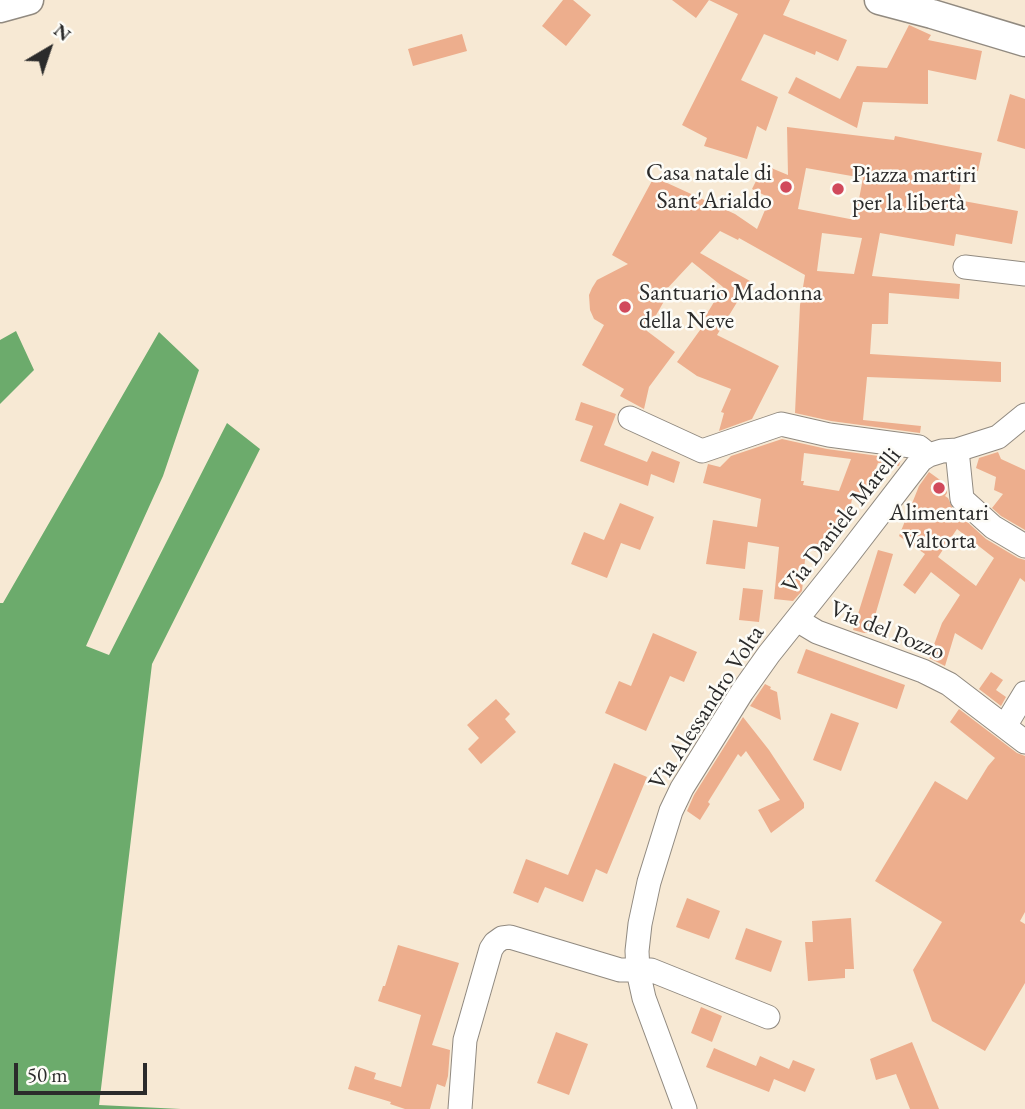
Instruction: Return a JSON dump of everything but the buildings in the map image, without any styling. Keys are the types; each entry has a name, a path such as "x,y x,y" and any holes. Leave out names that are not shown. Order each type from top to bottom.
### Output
{"main road":[{"path":"0,8 29,0"},
{"path":"884,1 1025,42"}],"street":[{"path":"965,267 1025,274"},
{"path":"630,418 702,451 781,424 828,435 919,447 929,455 957,450 998,437 1025,415"},
{"path":"957,450 962,499 993,527 1025,546"},
{"name":"Via Daniele Marelli","path":"797,620 913,470 929,455"},
{"name":"Via del Pozzo","path":"797,620 817,632 925,672 949,684 1025,742"},
{"name":"Via Alessandro Volta","path":"679,1107 638,971 640,924 649,881 671,811 682,788 742,692 797,620"},
{"path":"1005,726 1025,693"},
{"path":"460,1109 465,1040 492,949 502,938 510,937 620,970 651,970 768,1017"}],"green space":[{"path":"16,331 34,370 0,404 0,340"},
{"path":"159,332 199,370 163,476 86,646 109,655 227,423 260,449 152,664 99,1105 181,1109 0,1109 0,603 3,603"}],"place":[{"name":"Casa natale di Sant'Arialdo","path":"786,187"},
{"name":"Piazza martiri per la libertà","path":"838,189"},
{"name":"Santuario Madonna della Neve","path":"625,307"},
{"name":"Alimentari Valtorta","path":"939,488"}]}
